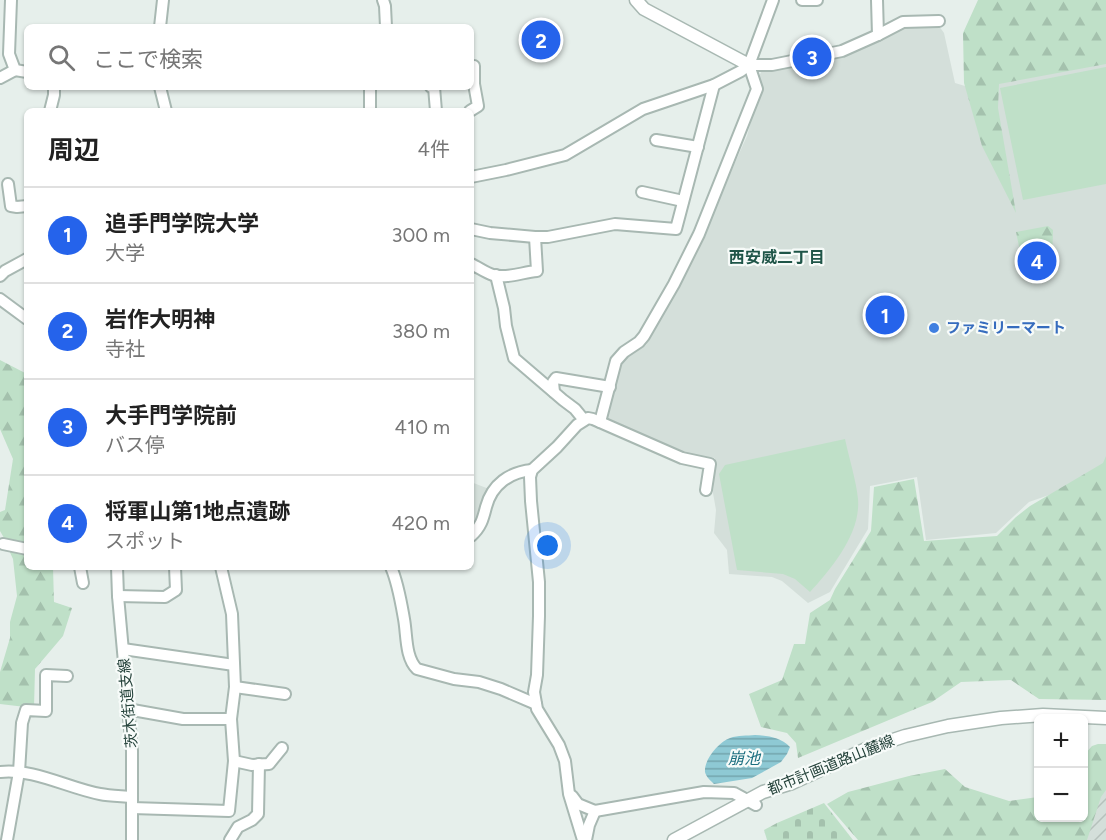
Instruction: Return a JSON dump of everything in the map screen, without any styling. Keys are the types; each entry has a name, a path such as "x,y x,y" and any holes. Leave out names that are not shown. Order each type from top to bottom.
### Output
{"street":[{"path":"11,0 9,54 15,70"},
{"path":"160,24 163,0"},
{"path":"383,0 386,24"},
{"path":"636,0 645,9 749,64 772,65 842,51 903,22 939,21"},
{"path":"474,176 565,155 643,109 714,85 741,71 749,64 773,0"},
{"path":"802,0 817,0"},
{"path":"877,0 878,35"},
{"path":"600,422 616,362 624,352 644,336 699,234 757,89 749,64"},
{"path":"474,66 478,106 474,108"},
{"path":"0,78 15,70 24,72"},
{"path":"474,230 548,237 615,224 676,229 714,85"},
{"path":"51,108 54,90"},
{"path":"161,90 165,108"},
{"path":"370,90 370,108"},
{"path":"434,90 436,108"},
{"path":"656,140 698,147"},
{"path":"8,184 11,206 24,206"},
{"path":"642,192 683,201"},
{"path":"474,266 492,275 504,276 537,271 535,237"},
{"path":"0,276 24,261"},
{"path":"496,275 514,358 584,420"},
{"path":"0,299 24,317"},
{"path":"554,392 553,381 556,378 610,387"},
{"path":"474,533 484,518 486,504 500,483 519,471 532,470 576,425 584,420 592,419 682,458 710,464 706,490"},
{"path":"532,470 531,501 539,582 537,675 534,692 536,704 559,745 565,761 569,794 585,840"},
{"path":"3,544 24,548"},
{"path":"81,570 83,583"},
{"name":"茨木街道支線","path":"117,570 132,751 132,840"},
{"path":"118,596 165,597 176,590 175,570"},
{"path":"0,772 19,772 132,802 229,811 234,761 231,718 235,687 232,614 222,570"},
{"path":"392,570 409,654 417,669 454,679 478,682 536,704"},
{"path":"123,649 234,665"},
{"path":"7,840 19,772 16,725 26,710 46,711 46,675 67,676"},
{"path":"235,687 285,694"},
{"path":"127,709 183,719 231,718"},
{"name":"都市計画道路山麓線","path":"674,840 752,803 763,792 792,783 866,749 916,734 948,726 1001,718 1043,715 1106,718"},
{"path":"234,761 252,765 269,764 282,748"},
{"path":"230,840 238,827 258,814 259,764"},
{"path":"569,794 578,804 595,811 704,792 734,793 752,803"},
{"path":"585,840 595,811"}],"shaded area":[{"path":"939,26 944,33 955,83 965,86 1106,51 1106,475 1029,502 996,533 926,540 917,477 870,486 868,529 830,592 808,603 782,581 772,577 729,574 727,550 714,533 715,458 686,454 603,419 622,359 646,345 680,285 747,136 759,92 759,76 763,69 843,55 879,41 903,28"},
{"path":"474,483 489,489 482,517 474,529"},
{"path":"1106,778 1106,840 1071,840 1081,822 1088,822 1088,810"}],"green space":[{"path":"978,0 1106,0 1106,64 999,84 998,108 1016,213 982,146 964,83 963,33"},
{"path":"1106,67 1106,184 1023,200 1000,88"},
{"path":"1048,226 1053,230 1052,269 1048,275 1031,278 1025,275 1016,232"},
{"path":"0,360 24,372 24,546 7,543 0,531 0,512 5,510 13,459 0,429"},
{"path":"845,439 857,492 858,512 850,537 827,572 810,592 795,579 783,574 737,570 719,474 725,465"},
{"path":"1106,456 1106,700 1039,699 1011,680 961,682 932,702 798,758 796,743 787,733 761,727 749,694 782,680 794,644 805,644 810,613 830,600 871,531 874,487 914,479 924,541 997,536 1030,506 1103,463"},
{"path":"8,548 24,551 24,570 53,570 54,602 72,608 63,636 35,669 34,708 0,704 0,672 10,638 10,622 17,596 13,559"},
{"path":"1106,744 1106,790 1101,797 1087,840 858,840 827,804 848,792 945,769 965,787 1009,801 1034,798 1034,822 1088,822 1088,750 1092,746"},
{"path":"824,803 853,840 767,840 764,830"}],"water":[{"name":"崩池","path":"755,735 778,739 790,747 781,762 752,778 714,784 705,772 707,762 713,752 721,743 730,738"}],"place":[{"name":"岩作大明神","path":"541,40"},
{"name":"大手門学院前","path":"812,57"},
{"name":"将軍山第1地点遺跡","path":"1037,261"},
{"name":"追手門学院大学","path":"885,315"},
{"name":"ファミリーマート","path":"934,328"}],"district":[{"name":"西安威二丁目","path":"777,257"}]}
